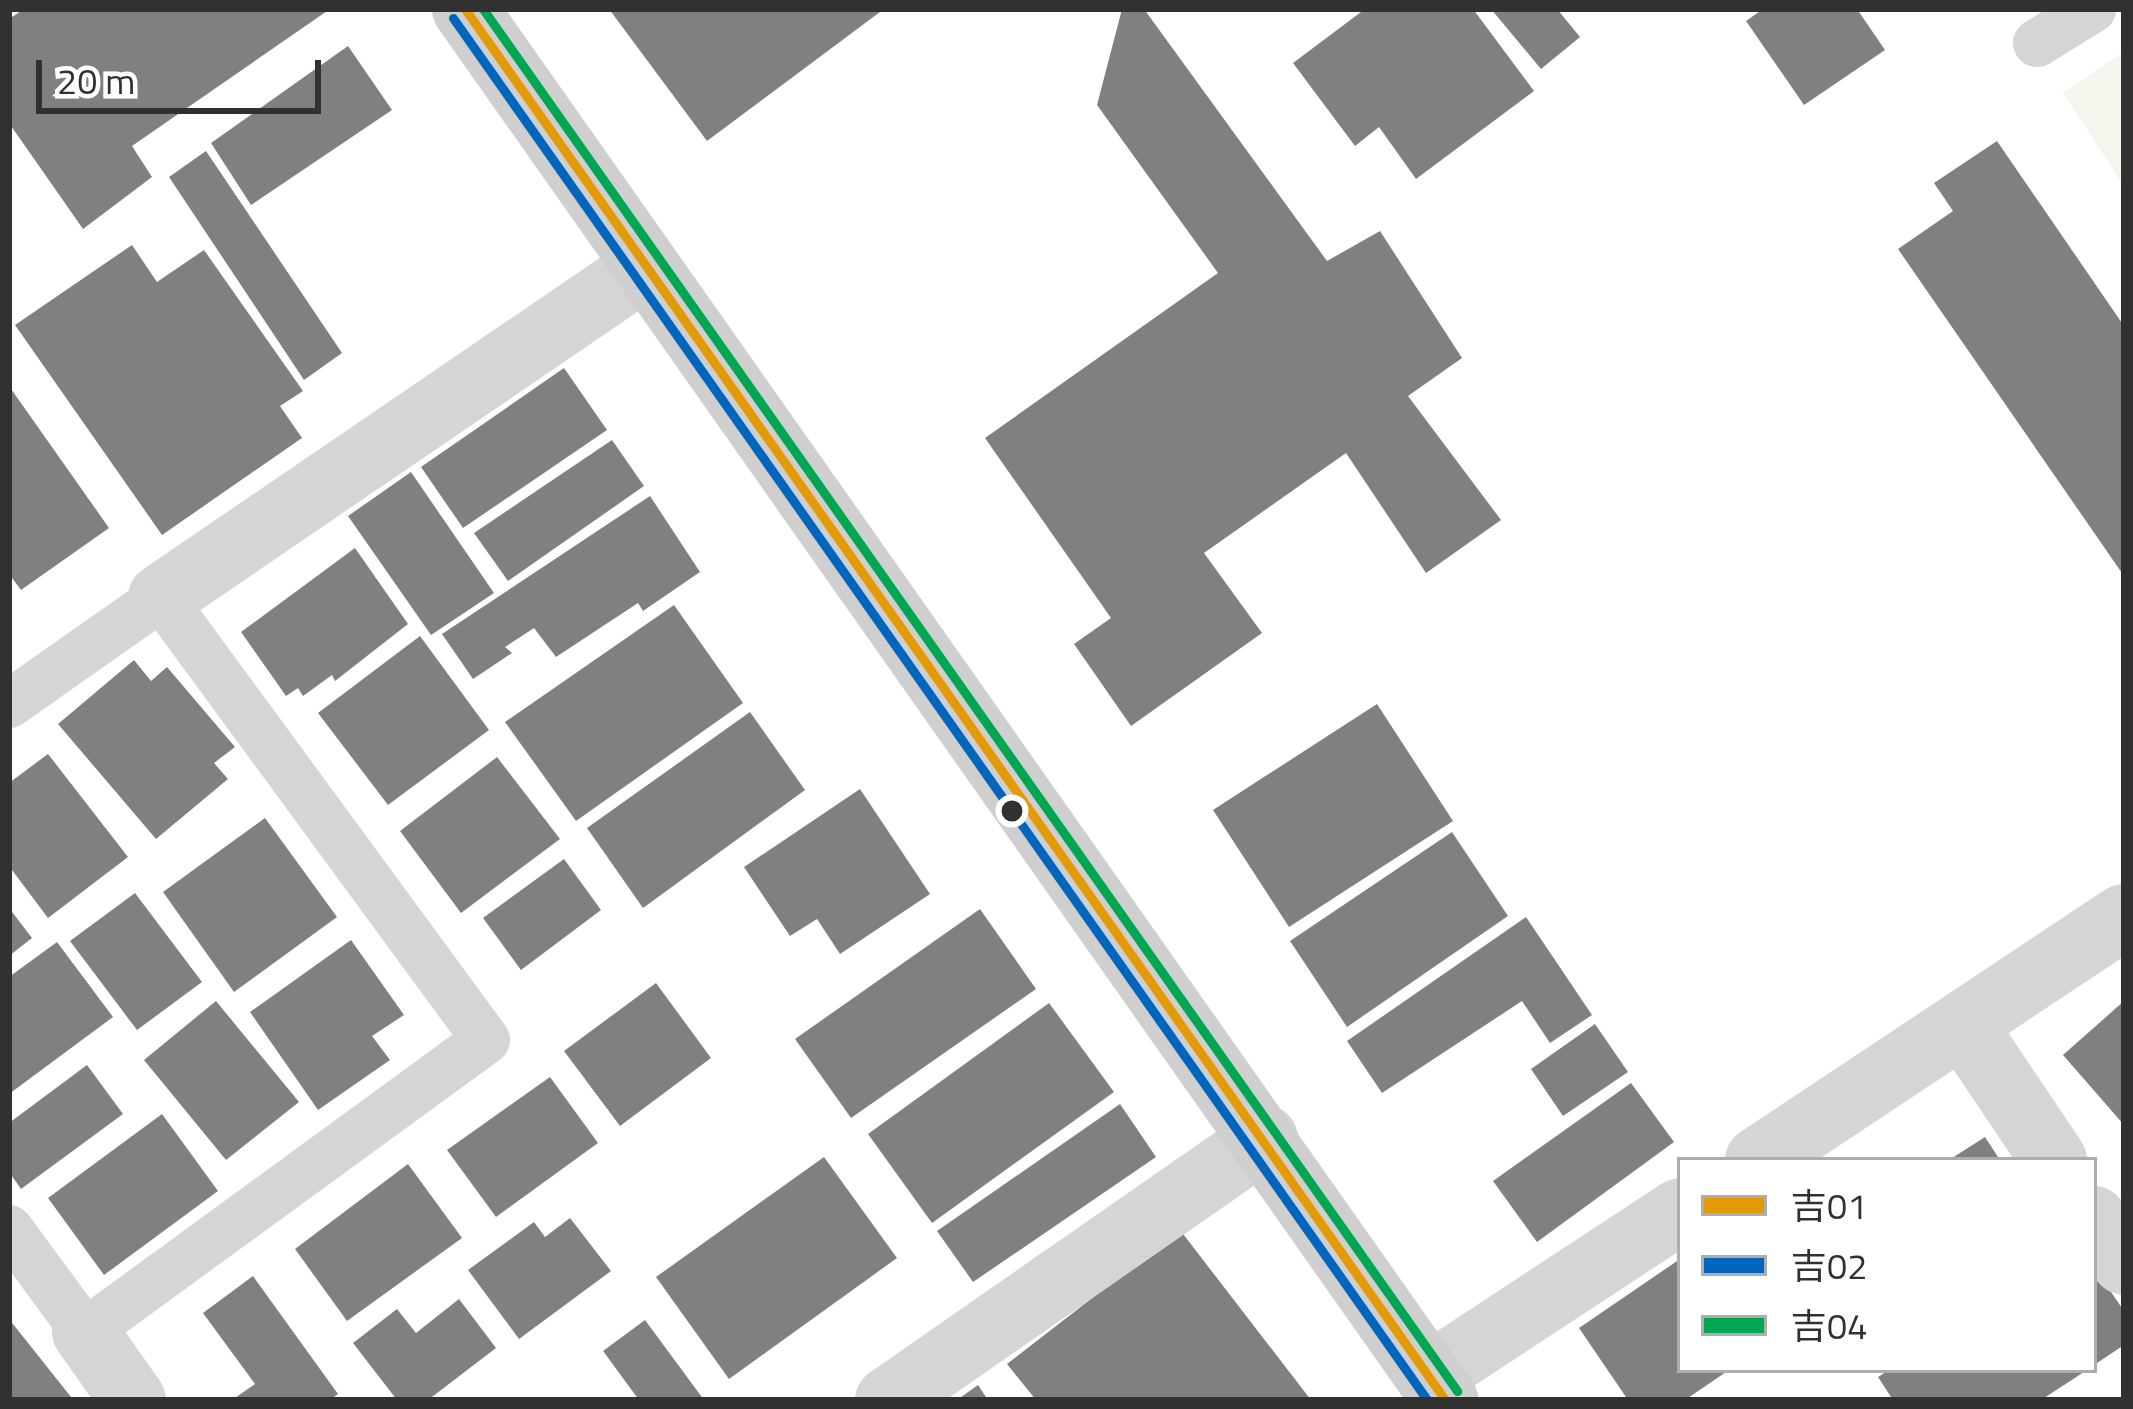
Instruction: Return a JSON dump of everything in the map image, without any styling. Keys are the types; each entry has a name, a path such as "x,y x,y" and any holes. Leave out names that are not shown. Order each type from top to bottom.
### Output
{"main road":[{"path":"465,9 1437,1388"}],"street":[{"path":"160,597 645,267"},
{"path":"1763,1157 2124,917"},
{"path":"1964,1026 2052,1157"},
{"path":"888,1400 1265,1138"},
{"path":"1437,1388 1677,1212"},
{"path":"2097,1223 2124,1262"},
{"path":"85,1332 133,1400"}],"lane":[{"path":"2037,43 2092,9"},
{"path":"9,704 160,597 486,1040 85,1332 9,1229"}],"shaded area":[{"path":"2124,52 2124,186 2063,93"}],"building":[{"path":"24,9 330,9 132,146 152,177 83,229 9,123 9,19"},
{"path":"609,9 884,9 707,141"},
{"path":"1122,9 1144,9 1327,261 1380,231 1462,358 1408,396 1501,520 1426,573 1346,453 1204,553 1262,633 1131,726 1074,644 1111,618 985,438 1218,273 1097,105"},
{"path":"1365,9 1473,9 1534,91 1416,179 1379,127 1355,146 1293,63"},
{"path":"1491,9 1557,9 1580,37 1541,69"},
{"path":"1763,9 1857,9 1885,50 1804,105 1746,21"},
{"path":"348,46 392,110 251,205 211,143"},
{"path":"1997,141 2124,326 2124,576 1898,249 1953,211 1934,183"},
{"path":"206,151 342,353 304,380 169,177"},
{"path":"132,245 157,282 204,250 303,391 280,406 302,438 162,535 15,325"},
{"path":"564,368 607,430 463,528 421,467"},
{"path":"9,386 109,528 21,590 9,574"},
{"path":"612,440 644,486 508,581 474,533"},
{"path":"411,472 494,593 431,635 348,516"},
{"path":"650,496 700,572 643,611 638,603 556,657 534,628 505,647 512,653 473,679 442,634"},
{"path":"355,548 408,624 335,681 332,675 303,696 298,688 286,696 241,632"},
{"path":"674,605 743,703 576,821 505,722"},
{"path":"420,636 489,730 388,805 318,713"},
{"path":"134,660 151,681 167,667 235,747 214,763 228,779 156,839 58,724"},
{"path":"1377,704 1453,821 1289,927 1213,810"},
{"path":"750,712 805,790 643,908 587,828"},
{"path":"48,754 128,857 48,918 9,866 9,783"},
{"path":"497,757 560,839 461,913 400,831"},
{"path":"860,789 930,894 840,954 817,919 790,936 744,867"},
{"path":"265,818 337,917 234,992 163,892"},
{"path":"1452,832 1508,916 1347,1027 1290,941"},
{"path":"564,859 601,910 521,970 483,918"},
{"path":"135,893 202,982 137,1030 70,941"},
{"path":"9,908 32,938 9,956"},
{"path":"980,909 1036,989 851,1118 795,1039"},
{"path":"1526,917 1592,1015 1550,1043 1522,1001 1382,1093 1347,1041"},
{"path":"351,940 404,1015 372,1036 390,1060 318,1110 250,1012"},
{"path":"57,942 113,1017 9,1094 9,977"},
{"path":"656,983 711,1058 620,1126 564,1051"},
{"path":"216,1001 299,1102 226,1160 144,1060"},
{"path":"2124,1001 2124,1125 2063,1055"},
{"path":"1049,1003 1114,1092 932,1223 868,1134"},
{"path":"1595,1024 1628,1072 1563,1116 1531,1069"},
{"path":"87,1065 123,1114 21,1189 9,1172 9,1123"},
{"path":"550,1077 598,1143 496,1217 447,1150"},
{"path":"1631,1083 1674,1142 1537,1242 1493,1181"},
{"path":"1120,1104 1156,1157 973,1282 937,1231"},
{"path":"162,1114 218,1191 104,1275 48,1198"},
{"path":"1985,1137 1998,1157 1954,1157"},
{"path":"824,1157 897,1258 729,1379 656,1277"},
{"path":"408,1164 462,1238 347,1321 295,1249"},
{"path":"570,1218 611,1271 519,1339 468,1270 534,1222 545,1237"},
{"path":"1180,1230 1311,1400 1036,1400 1007,1364"},
{"path":"1677,1261 1677,1373 1725,1373 1685,1400 1628,1400 1579,1328"},
{"path":"2097,1271 2124,1311 2124,1345 2097,1363"},
{"path":"253,1276 338,1394 330,1400 232,1400 255,1384 203,1313"},
{"path":"459,1299 496,1348 428,1400 397,1400 353,1343 397,1309 416,1333"},
{"path":"9,1319 71,1397 9,1400"},
{"path":"645,1320 704,1400 639,1400 603,1351"},
{"path":"1884,1373 2082,1373 2041,1400 1893,1400 1878,1377"},
{"path":"978,1385 988,1400 957,1400"}],"transit line":[{"name":"吉01","path":"465,9 1445,1400"},
{"name":"吉04","path":"483,9 1457,1391"},
{"name":"吉02","path":"453,18 1427,1400"}]}
